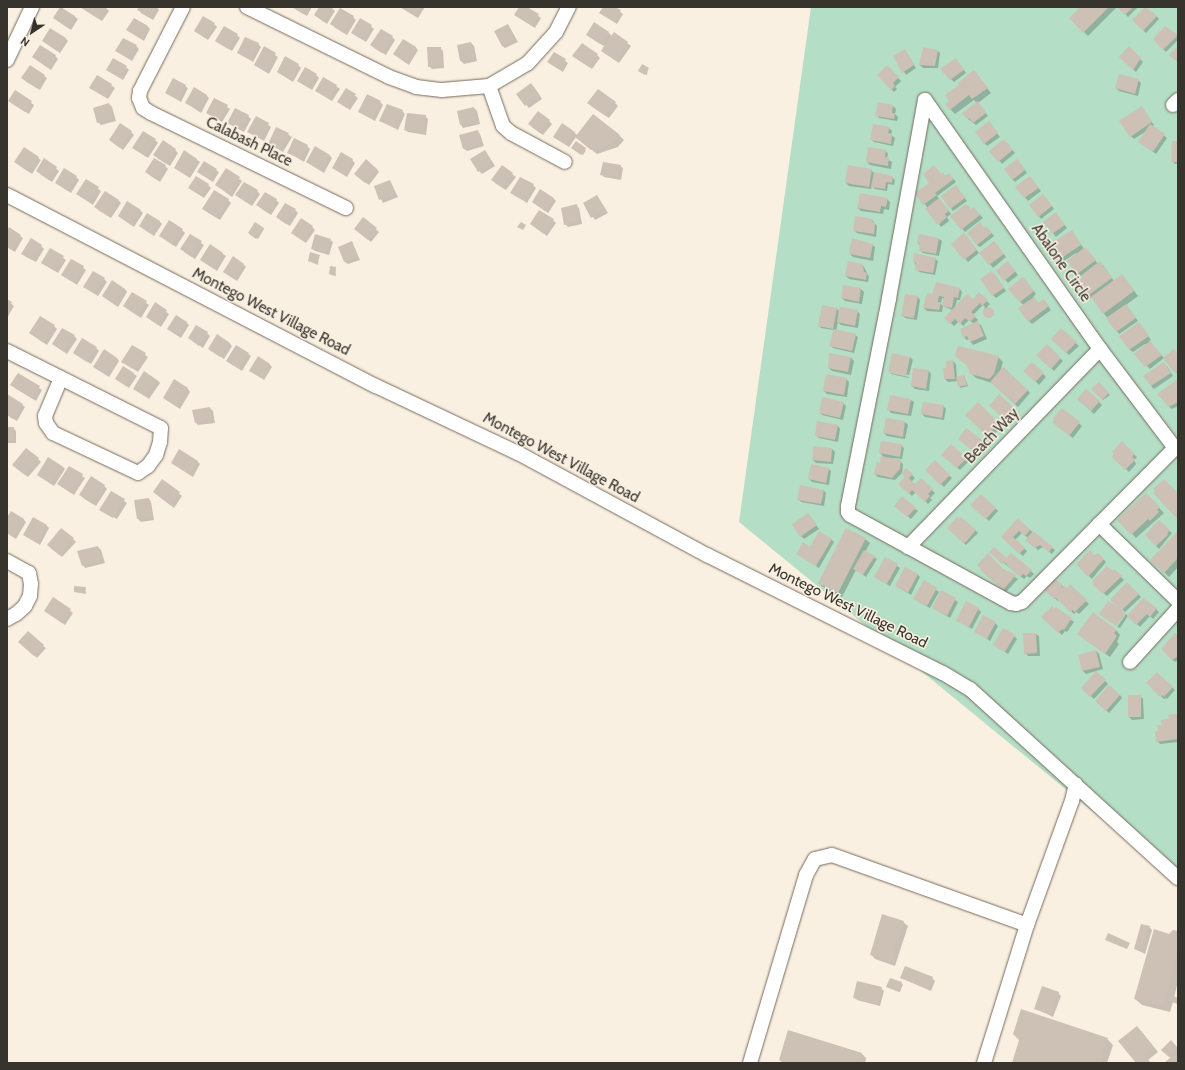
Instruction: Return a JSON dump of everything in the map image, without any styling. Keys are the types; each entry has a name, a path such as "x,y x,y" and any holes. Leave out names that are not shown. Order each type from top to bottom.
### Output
{"street":[{"path":"7,60 32,7"},
{"name":"Calabash Place","path":"183,7 140,92 140,103 151,113 346,208"},
{"path":"247,7 389,77 416,87 442,90 489,86 528,63 556,32 569,7"},
{"path":"489,86 503,126 511,133 565,162"},
{"name":"Abalone Circle","path":"925,100 1100,349 1174,447 1173,450 1099,524 1022,602 1016,604 1011,603 850,515 848,506 889,298 925,100"},
{"name":"Montego West Village Road","path":"7,195 376,386 518,453 707,555 943,673 970,689 1178,878"},
{"name":"Beach Way","path":"908,547 1100,349"},
{"path":"7,351 61,378 161,428 158,449 148,466 138,473 53,433 46,423 45,416 61,378"},
{"path":"1099,524 1178,601"},
{"path":"7,561 29,573 31,584 30,596 25,606 16,614 7,618"},
{"path":"1130,662 1178,609"},
{"path":"984,1063 1027,925 1072,801 1076,784"},
{"path":"750,1063 806,875 815,860 832,855 1027,925"}],"green space":[{"path":"811,7 1178,7 1178,881 739,522"}],"building":[{"path":"60,7 75,16 68,28 53,18"},
{"path":"80,7 107,7 99,19"},
{"path":"139,7 156,7 150,17 137,10"},
{"path":"292,7 308,7 303,14"},
{"path":"319,7 333,8 324,22 314,15"},
{"path":"400,7 420,7 415,16"},
{"path":"519,7 527,7 539,14 532,26 514,15"},
{"path":"603,7 615,7 621,10 614,22 599,13"},
{"path":"1080,7 1109,7 1083,33 1069,18"},
{"path":"1117,7 1133,7 1125,15"},
{"path":"1145,7 1157,16 1143,31 1132,20"},
{"path":"340,8 354,16 344,33 330,24"},
{"path":"203,16 215,23 205,38 194,31"},
{"path":"134,18 148,26 141,39 126,30"},
{"path":"360,18 372,25 363,40 351,33"},
{"path":"594,22 609,32 600,44 586,35"},
{"path":"508,24 516,39 502,46 494,31"},
{"path":"224,26 238,34 228,49 215,41"},
{"path":"1165,26 1178,35 1163,50 1153,39"},
{"path":"50,28 66,38 57,51 42,41"},
{"path":"381,29 393,36 382,53 370,45"},
{"path":"614,32 628,42 616,61 601,51"},
{"path":"245,37 259,43 250,60 237,53"},
{"path":"123,38 137,45 129,59 115,51"},
{"path":"403,39 416,47 406,63 393,54"},
{"path":"471,42 475,58 460,61 457,45"},
{"path":"582,43 598,54 589,67 572,56"},
{"path":"40,45 56,55 48,68 32,57"},
{"path":"264,46 276,53 266,72 254,65"},
{"path":"1129,46 1141,58 1133,70 1119,57"},
{"path":"1178,46 1178,63 1169,55"},
{"path":"427,47 441,47 442,66 428,67"},
{"path":"923,47 938,50 935,66 919,65"},
{"path":"905,49 914,65 902,73 893,56"},
{"path":"554,52 566,59 560,70 547,62"},
{"path":"285,56 299,64 290,80 277,72"},
{"path":"113,58 127,66 120,78 106,70"},
{"path":"956,58 964,70 950,80 940,69"},
{"path":"642,64 649,68 645,75 638,71"},
{"path":"30,65 45,75 37,88 21,78"},
{"path":"887,65 899,77 893,83 895,86 891,90 877,75"},
{"path":"305,67 317,74 309,88 297,81"},
{"path":"974,70 988,88 972,99 969,95 950,110 945,104 949,101 945,95 959,85 958,83"},
{"path":"1119,74 1139,79 1135,94 1115,88"},
{"path":"97,75 112,84 105,97 89,88"},
{"path":"323,77 337,85 329,99 315,91"},
{"path":"173,78 186,85 178,100 165,93"},
{"path":"531,83 540,96 525,106 516,94"},
{"path":"194,87 207,95 198,110 185,103"},
{"path":"346,88 356,94 347,108 337,102"},
{"path":"598,89 616,102 606,116 587,103"},
{"path":"15,90 32,101 25,112 8,101"},
{"path":"367,94 381,101 372,119 358,112"},
{"path":"214,98 228,105 219,120 206,113"},
{"path":"978,101 986,113 973,123 962,113"},
{"path":"878,102 893,105 892,113 895,113 894,119 875,116"},
{"path":"109,103 114,118 97,123 93,108"},
{"path":"387,104 403,110 395,128 379,121"},
{"path":"1142,106 1152,122 1130,137 1119,121"},
{"path":"474,107 477,121 460,125 457,111"},
{"path":"235,108 249,115 241,130 227,123"},
{"path":"538,111 550,120 540,133 528,124"},
{"path":"407,113 426,115 424,133 404,130"},
{"path":"593,114 620,135 614,143 591,150 575,137"},
{"path":"256,116 269,123 261,139 247,132"},
{"path":"989,121 998,133 984,144 975,132"},
{"path":"120,123 132,131 120,148 109,140"},
{"path":"562,123 575,132 566,145 553,137"},
{"path":"873,124 890,127 888,133 892,134 891,144 870,140"},
{"path":"1150,124 1165,134 1153,152 1138,142"},
{"path":"276,127 289,133 280,150 268,144"},
{"path":"478,130 482,144 463,149 459,135"},
{"path":"143,131 156,139 145,156 132,148"},
{"path":"294,138 308,145 301,159 287,153"},
{"path":"1004,139 1013,150 998,162 989,151"},
{"path":"163,140 176,149 167,164 153,155"},
{"path":"576,141 586,148 581,155 571,148"},
{"path":"1172,141 1178,141 1178,162 1171,162"},
{"path":"315,146 330,155 321,171 306,162"},
{"path":"24,147 39,157 29,172 14,162"},
{"path":"868,147 886,150 885,157 889,158 888,166 866,162"},
{"path":"184,150 197,159 187,176 174,168"},
{"path":"485,150 493,163 478,172 470,159"},
{"path":"341,152 353,159 344,175 332,168"},
{"path":"44,158 57,167 49,180 36,171"},
{"path":"154,158 166,165 157,180 145,172"},
{"path":"366,159 377,169 365,183 354,174"},
{"path":"1017,159 1025,170 1012,180 1004,169"},
{"path":"204,161 217,169 210,180 197,172"},
{"path":"603,162 621,165 619,178 600,175"},
{"path":"502,165 513,173 503,188 491,180"},
{"path":"848,165 872,169 869,187 845,183"},
{"path":"934,165 941,174 943,172 945,176 949,173 954,179 935,193 937,195 923,205 915,193 929,183 923,174"},
{"path":"64,168 77,176 68,191 55,183"},
{"path":"226,168 240,177 229,194 215,185"},
{"path":"874,172 893,176 892,183 886,182 885,189 871,187"},
{"path":"196,176 209,184 201,196 188,188"},
{"path":"1030,176 1039,188 1024,198 1015,187"},
{"path":"520,177 534,184 524,201 510,193"},
{"path":"86,179 99,187 89,202 76,194"},
{"path":"390,180 396,194 379,200 374,186"},
{"path":"244,182 258,190 249,204 235,195"},
{"path":"956,185 965,198 950,209 941,196"},
{"path":"540,189 554,198 545,211 532,202"},
{"path":"214,190 229,199 217,218 202,209"},
{"path":"105,191 119,200 108,216 94,207"},
{"path":"265,192 277,199 268,213 256,205"},
{"path":"860,193 888,198 886,207 881,206 880,212 857,208"},
{"path":"1043,194 1052,206 1038,217 1029,205"},
{"path":"597,195 606,210 591,218 583,203"},
{"path":"939,198 949,211 945,214 947,217 938,225 925,209"},
{"path":"127,201 141,210 131,225 118,216"},
{"path":"285,203 296,209 286,224 276,217"},
{"path":"577,204 580,221 564,225 561,208"},
{"path":"966,204 971,209 974,207 980,215 961,230 950,216"},
{"path":"539,210 554,219 544,234 530,224"},
{"path":"1056,212 1065,225 1052,234 1043,222"},
{"path":"147,213 160,221 151,234 139,226"},
{"path":"855,216 873,219 872,222 875,222 874,234 853,231"},
{"path":"363,217 377,228 368,240 354,229"},
{"path":"301,218 313,226 303,241 291,233"},
{"path":"169,220 183,229 173,245 159,236"},
{"path":"255,222 264,228 256,239 248,233"},
{"path":"521,222 526,225 523,230 517,227"},
{"path":"980,222 984,228 986,226 992,233 977,245 967,233"},
{"path":"9,227 21,235 12,250 7,247 7,231"},
{"path":"1072,230 1081,245 1054,263 1050,256 1056,252 1050,244"},
{"path":"964,233 977,250 964,260 951,244"},
{"path":"190,234 202,241 192,257 180,249"},
{"path":"315,234 331,239 326,253 311,249"},
{"path":"919,234 939,238 936,254 919,251 920,244 917,243"},
{"path":"31,238 42,245 32,260 21,254"},
{"path":"852,238 873,244 870,258 849,254"},
{"path":"352,241 358,257 344,262 338,247"},
{"path":"994,241 1004,254 989,265 979,253"},
{"path":"210,244 223,253 214,269 200,260"},
{"path":"1085,247 1096,260 1077,274 1067,261"},
{"path":"50,248 64,256 55,271 41,263"},
{"path":"310,252 320,255 317,264 308,261"},
{"path":"914,253 936,258 933,273 915,270 916,263 913,263"},
{"path":"233,256 244,264 234,279 223,272"},
{"path":"71,259 84,266 74,283 61,275"},
{"path":"848,261 863,264 864,272 867,273 866,280 845,276"},
{"path":"1007,261 1016,271 1004,281 996,271"},
{"path":"1100,261 1112,278 1086,297 1074,281"},
{"path":"330,266 336,267 335,275 329,274"},
{"path":"93,271 105,278 95,294 83,287"},
{"path":"992,271 1004,288 992,296 980,279"},
{"path":"1122,274 1134,291 1103,314 1091,297"},
{"path":"1023,277 1034,291 1020,302 1008,289"},
{"path":"112,280 125,289 115,305 102,296"},
{"path":"936,282 960,288 958,298 954,297 952,308 942,306 944,297 939,296 938,302 941,302 939,310 923,308 927,293 932,294"},
{"path":"843,285 861,288 859,302 841,298"},
{"path":"132,292 147,301 138,316 123,306"},
{"path":"979,292 988,300 982,306 980,303 971,312 976,316 970,322 965,318 960,324 955,319 950,324 944,318 967,294 973,299"},
{"path":"905,294 918,296 914,318 901,316"},
{"path":"1034,297 1038,303 1044,299 1049,306 1028,322 1018,308"},
{"path":"7,299 12,302 7,311"},
{"path":"155,302 167,310 158,325 146,317"},
{"path":"1126,304 1136,318 1116,332 1106,318"},
{"path":"822,305 837,308 833,329 818,326"},
{"path":"988,306 992,308 994,312 992,316 988,318 984,316 982,312 984,308"},
{"path":"841,307 858,310 855,326 837,322 839,308"},
{"path":"176,315 187,322 178,336 167,329"},
{"path":"40,316 55,325 44,343 29,333"},
{"path":"978,321 984,336 970,342 967,336 963,338 960,329"},
{"path":"1139,322 1149,336 1129,350 1119,336"},
{"path":"196,325 208,332 199,346 188,338"},
{"path":"62,328 75,335 64,352 52,344"},
{"path":"1061,328 1077,342 1066,353 1051,339"},
{"path":"834,329 856,334 852,351 829,346"},
{"path":"217,334 230,343 220,357 208,349"},
{"path":"82,338 97,347 87,362 73,353"},
{"path":"1150,341 1162,355 1145,367 1134,354"},
{"path":"1047,344 1061,358 1051,369 1036,355"},
{"path":"132,345 146,353 135,370 121,362"},
{"path":"236,345 249,353 239,369 226,361"},
{"path":"958,346 999,356 994,374 989,379 970,374 967,366 955,356"},
{"path":"104,349 117,358 106,375 93,367"},
{"path":"1174,349 1178,354 1178,370 1175,373 1163,358"},
{"path":"829,353 851,357 848,372 828,368"},
{"path":"892,353 910,357 906,376 888,372"},
{"path":"258,356 270,364 261,378 249,371"},
{"path":"953,360 955,379 944,379 943,368 946,368 946,361"},
{"path":"1032,362 1044,373 1035,382 1023,371"},
{"path":"1164,362 1171,373 1151,386 1143,376"},
{"path":"123,366 134,373 126,386 115,379"},
{"path":"1003,367 1028,390 1015,404 990,382"},
{"path":"913,368 929,370 926,389 911,386"},
{"path":"144,371 157,380 146,397 133,389"},
{"path":"18,373 40,386 33,399 10,385"},
{"path":"826,374 847,378 844,395 823,391"},
{"path":"964,375 967,385 958,387 956,377"},
{"path":"174,379 188,388 177,407 163,398"},
{"path":"1176,380 1178,383 1178,402 1169,407 1157,394"},
{"path":"1099,382 1109,393 1102,400 1091,389"},
{"path":"1086,389 1100,401 1091,411 1077,399"},
{"path":"7,394 23,404 13,419 7,415"},
{"path":"999,394 1014,408 1004,419 989,406"},
{"path":"890,395 911,399 908,414 887,410"},
{"path":"822,397 844,402 840,418 819,413"},
{"path":"923,402 944,405 942,418 921,414"},
{"path":"978,402 999,423 987,436 965,415"},
{"path":"210,407 212,420 195,423 192,410"},
{"path":"1062,408 1080,422 1069,436 1052,422 1054,420 1053,418"},
{"path":"886,418 905,421 903,437 883,433"},
{"path":"817,421 838,425 835,440 815,436"},
{"path":"7,427 14,427 13,441 7,441"},
{"path":"966,428 982,440 973,451 958,439"},
{"path":"881,441 902,444 900,457 879,453"},
{"path":"1122,441 1135,454 1132,457 1135,459 1125,470 1112,457 1114,454 1112,452"},
{"path":"951,444 967,458 957,468 941,455"},
{"path":"813,446 832,448 831,462 812,460"},
{"path":"26,448 39,458 25,475 12,465"},
{"path":"179,449 198,461 190,475 171,463"},
{"path":"881,456 901,460 900,469 892,478 874,474 877,462 880,463"},
{"path":"48,457 62,466 51,484 37,475"},
{"path":"935,460 950,475 940,485 925,470"},
{"path":"811,464 829,468 826,483 808,479"},
{"path":"69,466 83,474 71,493 57,484"},
{"path":"906,468 913,474 909,478 915,484 921,478 933,489 928,494 930,496 925,502 912,490 909,494 898,484 905,477 901,473"},
{"path":"91,476 105,485 93,504 79,495"},
{"path":"162,479 180,492 170,505 153,492"},
{"path":"1164,479 1178,493 1178,520 1153,493 1155,491 1153,489"},
{"path":"800,485 824,490 821,504 797,500"},
{"path":"111,491 125,499 113,518 99,510"},
{"path":"1146,493 1160,507 1157,510 1159,512 1150,521 1148,519 1131,535 1117,520"},
{"path":"981,494 996,508 986,519 970,505"},
{"path":"902,496 916,508 907,517 894,506"},
{"path":"149,498 152,518 137,519 134,500"},
{"path":"11,511 24,519 13,537 7,533 7,517"},
{"path":"808,513 817,525 800,537 792,524"},
{"path":"33,517 47,525 37,543 23,535"},
{"path":"957,517 959,519 961,517 976,530 966,542 963,543 947,528"},
{"path":"1018,518 1030,530 1025,536 1019,531 1013,537 1025,548 1019,554 1001,537"},
{"path":"1159,520 1170,530 1167,534 1168,535 1156,546 1145,535"},
{"path":"61,528 74,538 59,555 47,545"},
{"path":"846,528 866,538 838,593 818,583"},
{"path":"819,531 832,539 816,566 796,554 803,542 810,547"},
{"path":"1033,531 1053,547 1049,552 1040,545 1035,548 1025,540"},
{"path":"1178,531 1178,558 1164,573 1150,560"},
{"path":"98,546 102,561 82,566 77,551"},
{"path":"994,547 1007,558 1011,553 1032,570 1026,576 1023,574 1020,577 1004,562 1002,564 989,552"},
{"path":"864,550 875,556 863,575 853,569"},
{"path":"1090,550 1095,556 1098,553 1104,559 1088,577 1076,564"},
{"path":"988,553 1003,569 1016,575 1003,590 980,570 981,569 977,565"},
{"path":"885,557 898,564 887,584 874,577"},
{"path":"1107,566 1113,571 1114,569 1122,576 1103,594 1093,585 1094,583 1092,581"},
{"path":"905,567 918,574 908,593 895,586"},
{"path":"1052,577 1063,585 1061,589 1064,586 1067,588 1070,584 1087,600 1075,612 1073,610 1070,612 1056,598 1054,599 1041,587"},
{"path":"924,580 937,588 927,606 913,599"},
{"path":"1127,582 1139,594 1122,610 1126,613 1116,626 1099,614 1108,601 1118,607 1110,600"},
{"path":"74,586 86,587 85,593 74,592"},
{"path":"941,590 956,598 947,616 932,608"},
{"path":"53,597 71,609 62,623 44,611"},
{"path":"1143,598 1157,608 1150,617 1147,614 1136,625 1127,616"},
{"path":"966,601 979,608 969,627 956,621"},
{"path":"1052,606 1054,609 1056,607 1072,618 1064,630 1062,629 1058,633 1041,617"},
{"path":"1093,612 1117,630 1114,633 1117,636 1105,654 1077,634"},
{"path":"983,615 996,622 987,639 974,632"},
{"path":"1003,628 1015,635 1005,652 993,645"},
{"path":"28,631 44,645 34,656 18,642"},
{"path":"1023,633 1036,633 1037,653 1024,654"},
{"path":"1175,633 1178,635 1178,656 1172,660 1161,649"},
{"path":"1096,650 1100,667 1082,671 1078,655"},
{"path":"1096,671 1106,680 1090,697 1081,688"},
{"path":"1157,672 1173,687 1164,697 1163,695 1160,697 1146,683"},
{"path":"1109,685 1120,695 1106,711 1095,701"},
{"path":"1128,695 1141,695 1141,717 1128,717"},
{"path":"1178,714 1178,739 1156,742 1155,731 1158,731 1157,725 1162,725 1161,720 1169,719 1168,715"},
{"path":"882,914 904,921 891,962 870,955"},
{"path":"1141,924 1150,926 1142,952 1134,949"},
{"path":"1154,929 1169,934 1173,930 1178,931 1178,950 1164,1006 1134,999"},
{"path":"1108,933 1130,943 1127,949 1105,940"},
{"path":"905,966 933,977 928,989 900,978"},
{"path":"890,978 902,982 899,992 886,987"},
{"path":"857,981 882,987 878,1004 853,998"},
{"path":"1042,986 1059,992 1051,1015 1034,1009"},
{"path":"1170,995 1178,998 1178,1004 1168,1001"},
{"path":"1021,1009 1108,1038 1100,1063 1012,1063 1019,1040 1013,1034"},
{"path":"1137,1026 1154,1047 1144,1055 1151,1063 1136,1063 1118,1041"},
{"path":"788,1030 862,1053 859,1063 788,1063 779,1060"},
{"path":"1171,1040 1178,1048 1169,1057 1161,1050"},
{"path":"1178,1051 1178,1063 1164,1063"}]}
